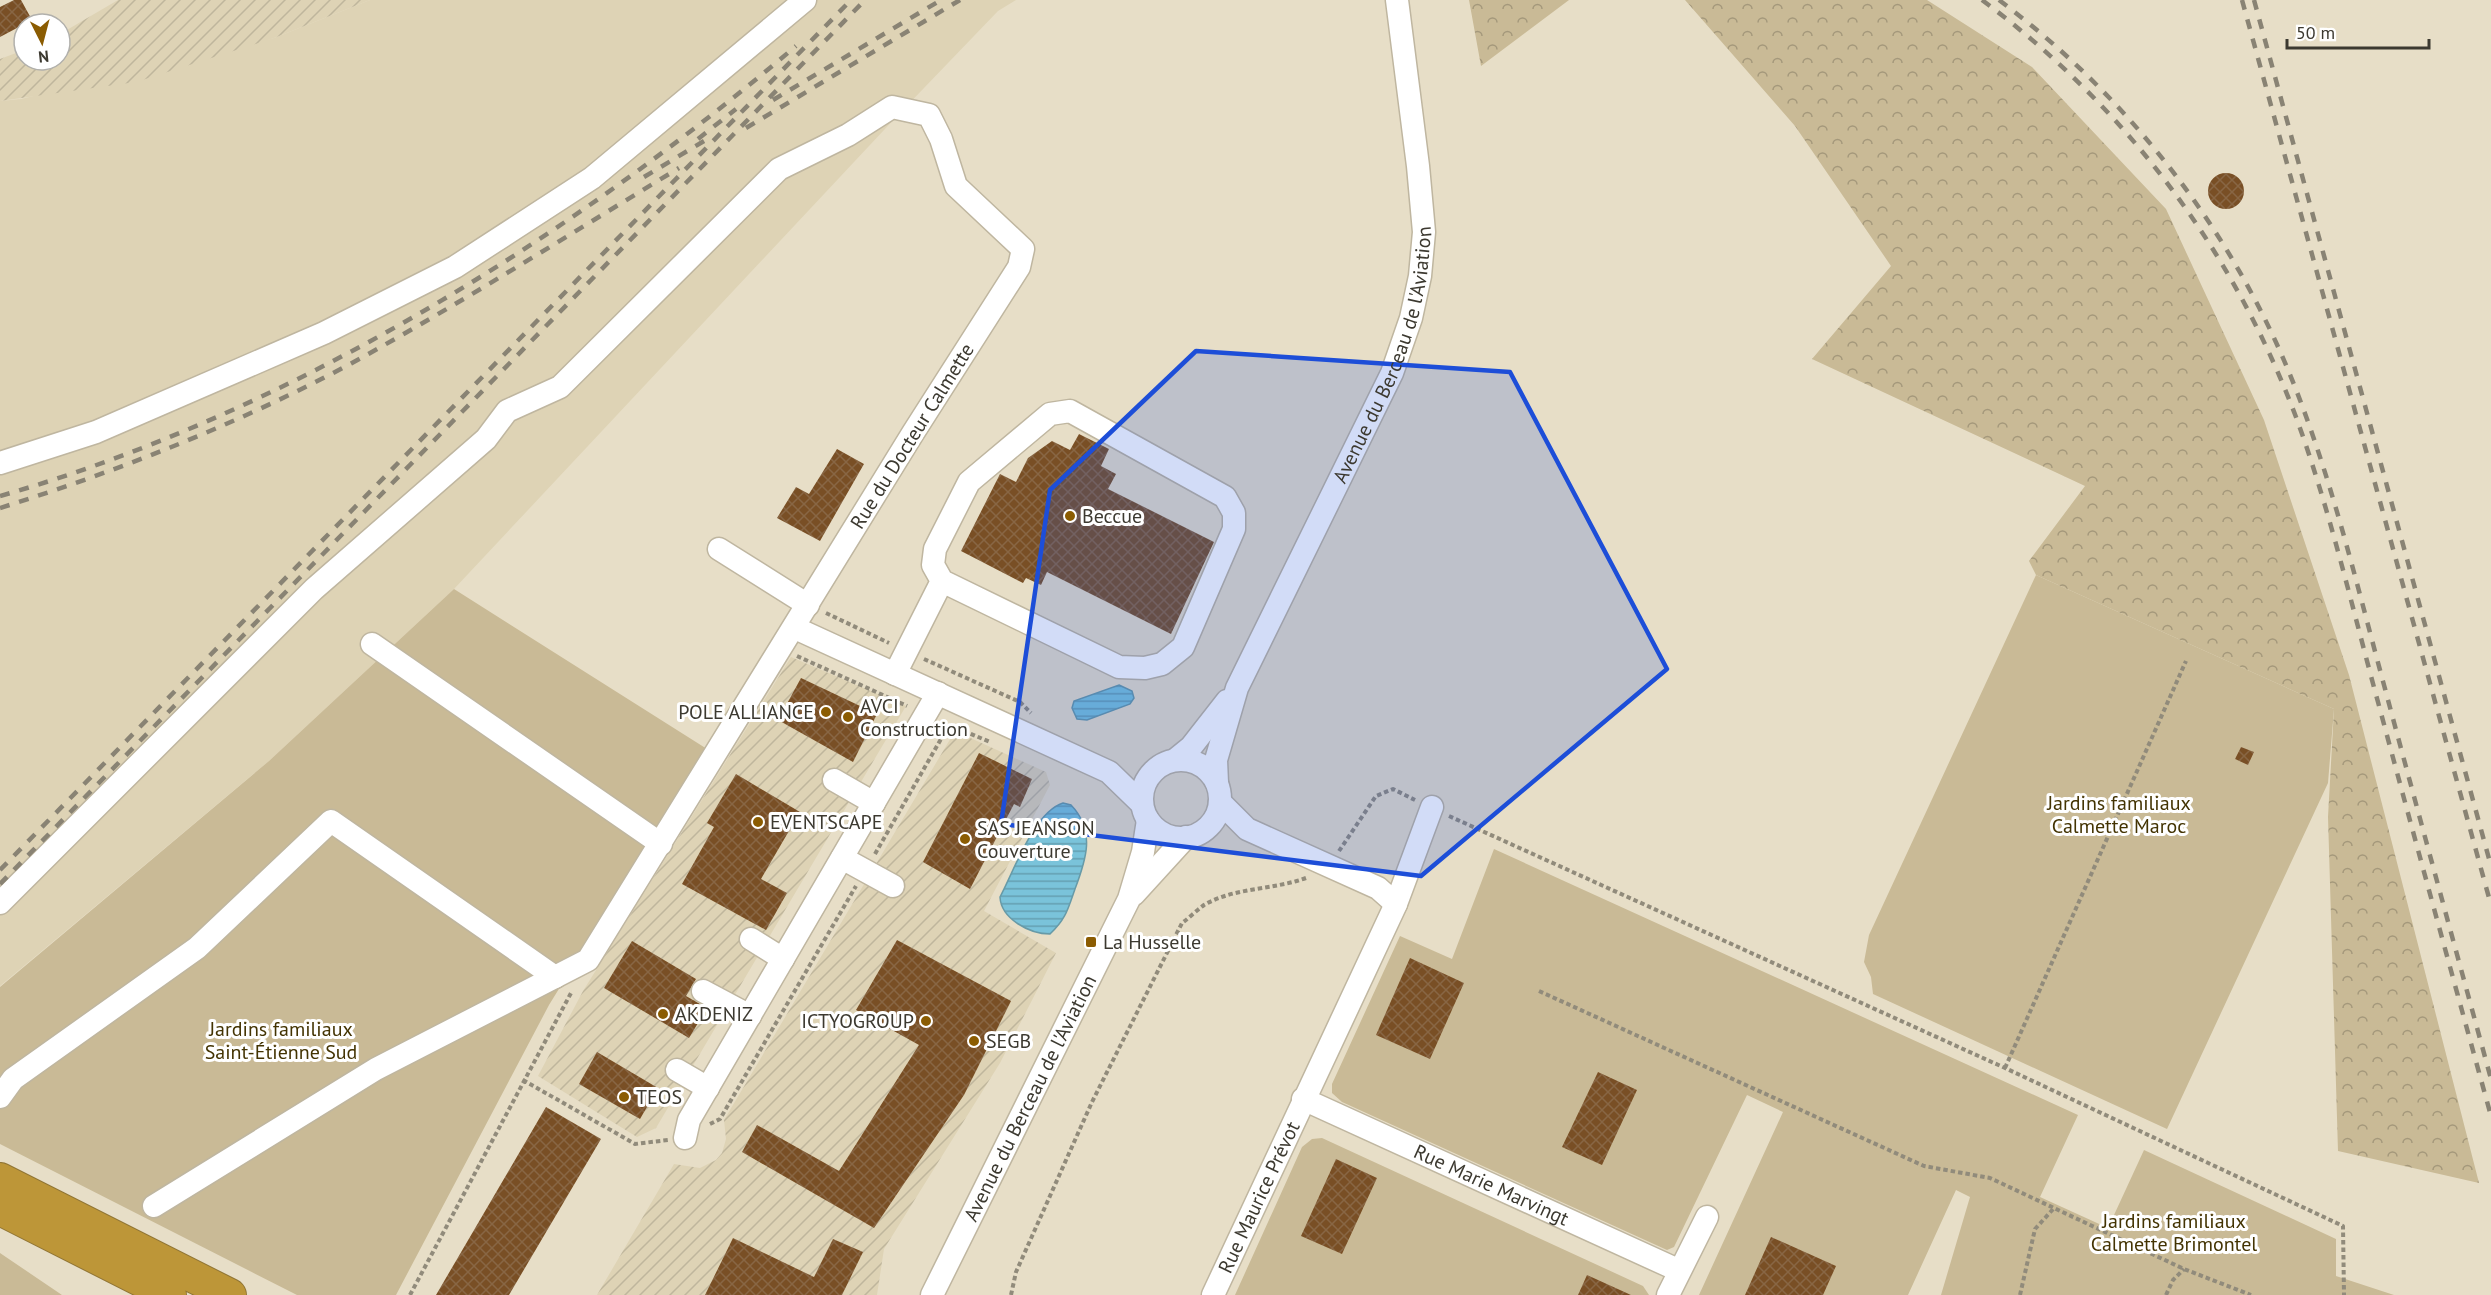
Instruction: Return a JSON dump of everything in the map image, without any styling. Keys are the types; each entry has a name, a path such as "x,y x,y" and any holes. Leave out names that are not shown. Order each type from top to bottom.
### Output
{"highway":[{"path":"0,1179 230,1295"},
{"path":"0,1209 170,1295"},
{"path":"45,1231 156,1295"}],"street":[{"path":"0,463 96,432 324,333 455,267 592,178 806,0"},
{"name":"Avenue du Berceau de l'Aviation","path":"1219,792 1216,760 1237,688 1392,373 1411,318 1420,276 1424,232 1397,0"},
{"name":"Rue du Docteur Calmette","path":"0,903 314,589 486,440 507,411 560,387 779,169 848,135 892,106 929,115 941,139 956,186 1023,249 1019,267 906,443 795,628 588,960"},
{"path":"1070,411 1225,497 1234,513 1234,529 1183,647 1162,664 1145,668 1119,667 942,581 933,565 935,549 969,482 1050,414 1070,411"},
{"path":"720,549 808,605"},
{"path":"896,674 942,581"},
{"path":"795,628 1109,772 1163,834 1176,838 1247,829"},
{"path":"372,644 661,844"},
{"name":"Avenue du Berceau de l'Aviation","path":"1166,764 1191,747 1237,688"},
{"path":"685,1138 689,1120 938,693"},
{"path":"1109,772 1166,764 1197,763 1205,768 1219,792 1247,829 1378,888 1396,903"},
{"path":"1145,812 1143,786 1166,764"},
{"path":"834,780 874,803"},
{"path":"1196,834 1215,822 1219,792"},
{"name":"Rue Maurice Prévot","path":"1213,1295 1396,903 1432,807"},
{"name":"Avenue du Berceau de l'Aviation","path":"932,1295 1129,899 1143,852 1145,812"},
{"path":"0,1097 13,1079 197,948 331,821 555,977"},
{"name":"Avenue du Berceau de l'Aviation","path":"1129,899 1196,834"},
{"path":"842,858 893,886"},
{"path":"751,939 783,959"},
{"path":"154,1206 376,1069 588,960"},
{"path":"703,991 750,1016"},
{"path":"677,1070 708,1088"},
{"name":"Rue Marie Marvingt","path":"1303,1099 1678,1270"},
{"path":"1668,1295 1678,1270 1707,1217"}],"path":[{"path":"808,605 1020,702 1035,717"},
{"path":"2005,1068 2186,661"},
{"path":"523,1080 635,1144 685,1138 720,1119 950,725"},
{"path":"1011,1295 1016,1272 1092,1102 1182,923 1205,905 1234,893 1285,886 1308,878 1314,861 1340,850 1376,796 1393,789 2005,1068 2343,1226 2344,1295"},
{"path":"410,1295 588,960"},
{"path":"1539,991 1924,1166 1990,1178 2184,1269 2251,1295"},
{"path":"2020,1295 2035,1229 2055,1207"},
{"path":"2166,1295 2173,1280 2184,1269"}],"highlighted area":[{"path":"1196,351 1510,372 1667,669 1421,876 1001,824 1050,490"}],"shaded area":[{"path":"118,0 370,0 274,38 136,82 0,101 0,59 12,54 12,72 72,72 72,27"},
{"path":"370,0 1016,0 998,11 899,114 454,589 269,761 0,986 0,101 21,99 274,38"},
{"path":"791,657 906,706 656,1128 637,1137 538,1076 583,991"},
{"path":"955,731 1046,772 1050,785 984,911 1056,953 1000,1063 884,1249 877,1295 597,1295 674,1164 700,1168 716,1160 722,1153 726,1139 724,1120"}],"green space":[{"path":"1469,0 1569,0 1481,66"},
{"path":"1685,0 1927,0 2032,67 2166,209 2264,420 2349,675 2479,1183 2338,1151 2328,817 2334,709 2036,575 2029,561 2085,486 1812,359 1891,266 1795,126"},
{"name":"Jardins familiaux Calmette Maroc","path":"2036,575 2334,709 2328,783 2167,1129 1873,994 1871,977 1864,962 1869,935"},
{"name":"Jardins familiaux Saint-Étienne Sud","path":"454,589 707,749 549,1005 396,1295 297,1295 0,1144 0,987 269,761"},
{"name":"Jardins familiaux Calmette Brimontel","path":"1494,849 2078,1115 2040,1197 2108,1228 2144,1150 2336,1239 2336,1276 2394,1295 1941,1295 1970,1197 1956,1190 1908,1295 1699,1295 1783,1112 1747,1095 1674,1247 1667,1250 1342,1102 1332,1093 1332,1084 1400,936 1452,959"},
{"path":"1322,1138 1643,1286 1649,1295 1235,1295 1302,1147 1312,1139"},
{"path":"0,1253 62,1295 0,1295"}],"water":[{"path":"1119,685 1132,691 1134,698 1130,704 1087,720 1077,719 1072,708 1074,701"},
{"path":"1063,803 1071,805 1084,825 1085,857 1063,918 1050,934 1042,933 1026,928 1011,918 1005,912 1000,897 1034,830 1043,818"}],"building":[{"path":"14,0 21,0 28,12 12,12 12,31 0,37 0,7"},
{"path":"2226,173 2238,179 2244,191 2238,203 2226,209 2214,203 2208,191 2214,179"},
{"name":"Beccue","path":"1079,434 1109,449 1101,466 1116,474 1108,489 1214,542 1171,634 1047,572 1041,585 1026,578 1023,583 961,551 1000,474 1016,482 1028,458 1052,441 1070,450"},
{"path":"837,449 864,464 820,541 777,518 796,487 809,494"},
{"path":"801,678 877,714 853,762 778,720"},
{"path":"2241,747 2254,752 2248,765 2235,759"},
{"name":"SAS JEANSON Couverture","path":"979,753 1032,779 1020,807 1014,804 970,889 923,862"},
{"path":"736,774 800,812 761,879 787,893 766,930 682,884 714,827 707,823"},
{"path":"897,940 1011,1001 964,1095 874,1228 742,1152 757,1125 839,1171 919,1045 856,1010"},
{"path":"632,941 696,979 686,996 707,1008 689,1038 604,988"},
{"path":"1410,958 1464,983 1430,1059 1376,1035"},
{"path":"597,1052 658,1088 640,1119 579,1084"},
{"path":"1598,1072 1637,1090 1602,1165 1562,1147"},
{"path":"546,1107 601,1139 509,1295 436,1295"},
{"path":"1336,1159 1377,1178 1342,1254 1301,1236"},
{"path":"1771,1237 1836,1266 1823,1295 1745,1295"},
{"path":"733,1238 814,1277 833,1239 863,1252 842,1295 705,1295"},
{"path":"1587,1275 1631,1295 1578,1295"}],"railway":[{"path":"0,870 851,0"},
{"path":"0,884 865,0"},
{"path":"773,100 941,0"},
{"path":"746,128 960,0"},
{"path":"1982,0 2034,42 2083,87 2128,135 2169,186 2207,240 2241,296 2270,356 2296,417 2330,523 2491,1116"},
{"path":"1999,0 2047,39 2092,81 2135,126 2174,173 2210,223 2242,276 2270,331 2309,424 2333,498 2491,1079"},
{"path":"2242,0 2491,905"},
{"path":"2254,0 2491,866"},
{"path":"0,496 108,461 214,418 319,368 421,313 520,252 616,186 708,117 796,46"},
{"path":"698,139 736,109"},
{"path":"644,177 709,138"},
{"path":"0,508 90,478 179,444 310,385 435,316 679,168"}],"place":[{"name":"Beccue","path":"1070,516"},
{"name":"POLE ALLIANCE","path":"826,712"},
{"name":"AVCI Construction","path":"848,717"},
{"name":"EVENTSCAPE","path":"758,822"},
{"name":"SAS JEANSON Couverture","path":"965,839"},
{"name":"La Husselle","path":"1091,942"},
{"name":"AKDENIZ","path":"663,1014"},
{"name":"ICTYOGROUP","path":"926,1021"},
{"name":"SEGB","path":"974,1041"},
{"name":"TEOS","path":"624,1097"}]}
